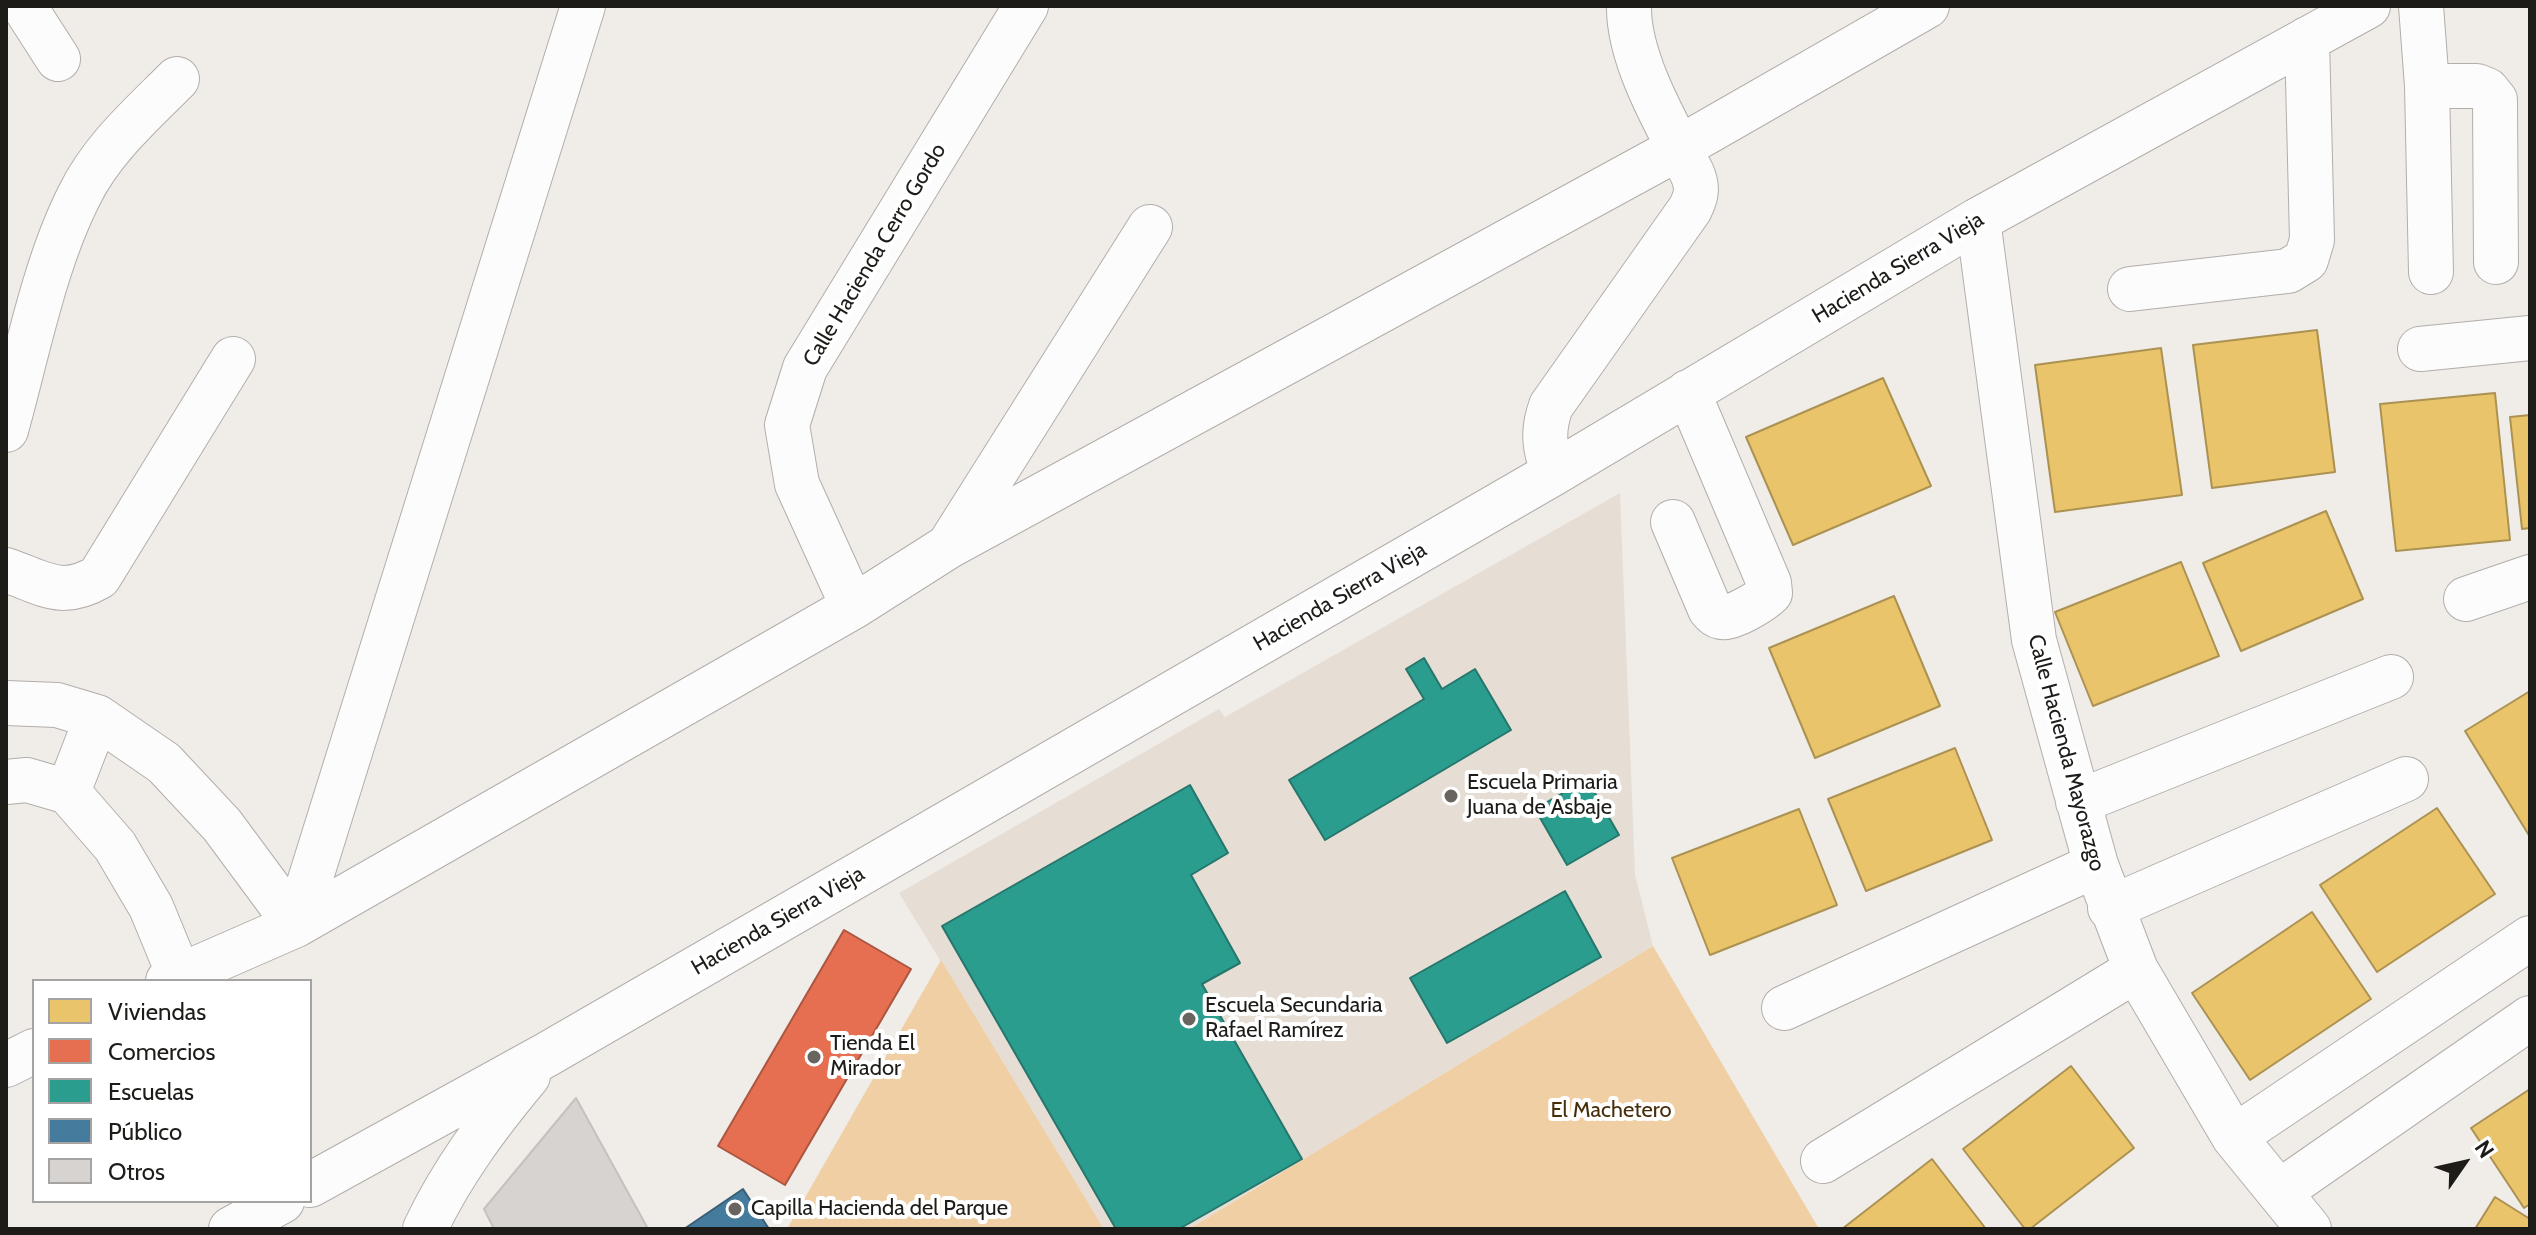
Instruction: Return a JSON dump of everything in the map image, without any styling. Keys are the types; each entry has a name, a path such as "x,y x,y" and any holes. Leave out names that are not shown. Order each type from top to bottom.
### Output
{"street":[{"path":"24,6 58,59"},
{"path":"296,925 583,6"},
{"name":"Calle Hacienda Cerro Gordo","path":"853,607 797,484 787,425 805,368 1026,6"},
{"path":"1554,473 1544,438 1545,421 1551,406 1696,197 1697,185 1637,60 1628,27 1629,6"},
{"path":"6,782 27,780 68,792 115,846 151,907 174,978 296,925 853,607 949,546 1679,148 1927,6"},
{"name":"Hacienda Sierra Vieja","path":"312,1184 546,1055 1554,473 1978,220 2368,6"},
{"path":"2421,6 2427,86 2431,272"},
{"path":"2130,289 2288,271 2306,260 2312,240 2307,39"},
{"path":"6,430 52,264 79,195 117,139 177,79"},
{"path":"2427,86 2477,86 2487,90 2495,100 2496,262"},
{"name":"Calle Hacienda Mayorazgo","path":"1978,220 2034,640 2110,908 2136,970 2234,1137 2309,1229"},
{"path":"949,546 1150,227"},
{"path":"2420,349 2530,338"},
{"path":"6,570 59,589 79,588 99,577 233,359"},
{"path":"1673,522 1710,609 1717,617 1725,618 1762,601 1770,593 1769,583 1688,392"},
{"path":"2466,599 2530,577"},
{"path":"2078,802 2391,677"},
{"path":"6,703 57,705 97,717 164,763 222,825 296,925"},
{"path":"68,792 97,717"},
{"path":"2110,908 2406,779"},
{"path":"1784,1008 2096,865"},
{"path":"2234,1137 2530,938"},
{"path":"1823,1161 2136,970"},
{"path":"2279,1192 2530,1018"},
{"path":"6,1065 32,1052"},
{"path":"425,1229 444,1189 489,1123 546,1055"},
{"path":"231,1229 278,1203"}],"shaded area":[{"path":"1620,493 1635,874 1653,946 1189,1229 1104,1229 899,893 1219,709 1225,717"}],"green space":[{"name":"El Machetero","path":"1653,946 1819,1229 1189,1229"},
{"path":"941,960 1104,1229 787,1229"}],"building: Viviendas":[{"path":"2317,330 2335,472 2212,488 2193,345"},
{"path":"2161,348 2182,495 2055,512 2035,365"},
{"path":"1883,378 1931,486 1793,545 1746,437"},
{"path":"2495,393 2510,540 2396,551 2380,404"},
{"path":"2530,415 2530,528 2522,529 2510,417"},
{"path":"2326,511 2363,599 2241,651 2203,563"},
{"path":"2181,562 2219,656 2093,706 2055,612"},
{"path":"1894,596 1940,706 1815,758 1769,648"},
{"path":"2530,691 2530,837 2465,731"},
{"path":"1955,748 1992,840 1866,891 1828,799"},
{"path":"2437,808 2495,894 2377,972 2320,885"},
{"path":"1799,809 1837,905 1710,955 1672,858"},
{"path":"2312,912 2371,999 2250,1080 2192,993"},
{"path":"2071,1066 2134,1148 2030,1229 2025,1229 1963,1149"},
{"path":"2530,1089 2530,1204 2524,1208 2471,1128"},
{"path":"1932,1159 1986,1229 1842,1229"},
{"path":"2495,1197 2530,1219 2530,1229 2475,1229"}],"building: Comercios":[{"name":"Tienda El Mirador","path":"844,930 911,969 785,1185 718,1146"}],"building: Escuelas":[{"path":"1424,658 1442,689 1475,669 1511,730 1325,840 1289,780 1424,699 1406,669"},
{"path":"1587,779 1619,835 1567,865 1535,809"},
{"path":"1190,785 1228,853 1191,875 1240,963 1202,984 1302,1159 1179,1229 1116,1229 942,926"},
{"path":"1565,891 1601,957 1447,1043 1410,978"}],"building: Público":[{"name":"Capilla Hacienda del Parque","path":"743,1189 769,1229 684,1229"}],"building: Otros":[{"path":"576,1098 647,1227 494,1229 484,1209"}],"place":[{"name":"Escuela Primaria Juana de Asbaje","path":"1451,796"},
{"name":"Escuela Secundaria Rafael Ramírez","path":"1189,1019"},
{"name":"Tienda El Mirador","path":"814,1057"},
{"name":"Capilla Hacienda del Parque","path":"735,1209"}]}
